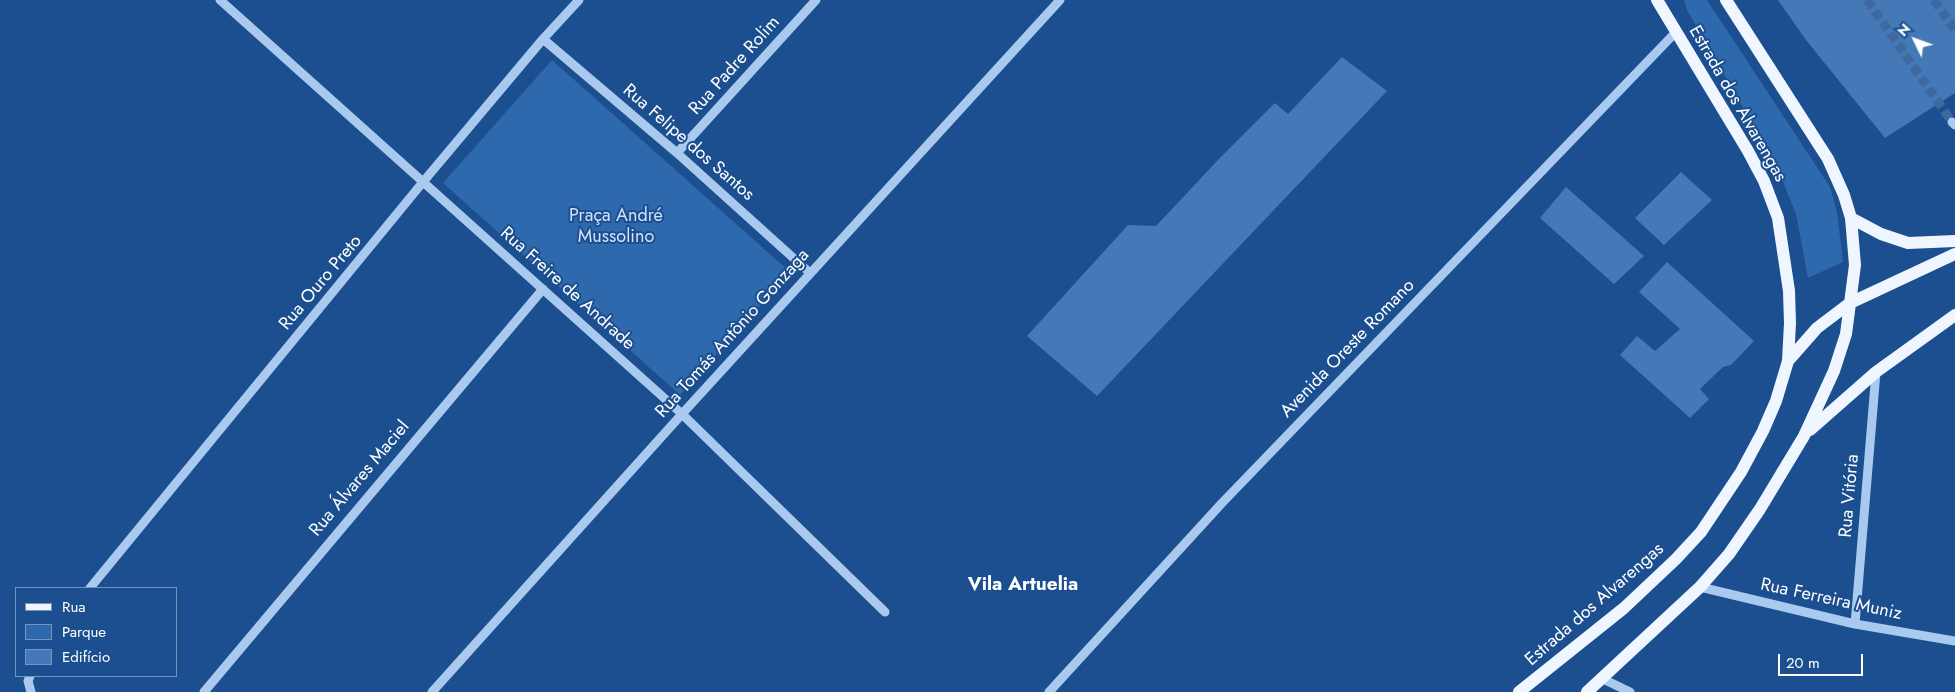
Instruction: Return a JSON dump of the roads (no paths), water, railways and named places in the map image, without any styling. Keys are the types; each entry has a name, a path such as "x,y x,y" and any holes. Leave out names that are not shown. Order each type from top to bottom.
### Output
{"main road":[{"name":"Estrada dos Alvarengas","path":"1519,692 1624,608 1676,559 1701,532 1741,472 1763,431 1776,401 1788,361 1790,323 1788,291 1778,218 1764,181 1748,151 1657,0"},
{"path":"1587,692 1700,587 1729,554 1760,510 1804,436 1841,352 1846,334 1854,265 1851,218 1844,196 1828,159 1726,0"},
{"path":"1851,218 1881,234 1908,242 1955,241"},
{"path":"1788,361 1817,328 1850,303 1955,254"},
{"path":"1804,436 1876,372 1955,315"}],"street":[{"name":"Rua Freire de Andrade","path":"220,0 682,414 885,612"},
{"name":"Rua Ouro Preto","path":"91,587 423,182 543,39 579,0"},
{"name":"Rua Padre Rolim","path":"677,153 816,0"},
{"name":"Rua Tomás Antônio Gonzaga","path":"432,692 682,414 1060,0"},
{"name":"Avenida Oreste Romano","path":"1049,692 1222,503 1676,33"},
{"name":"Rua Felipe dos Santos","path":"543,39 677,153 810,273"},
{"name":"Rua Álvares Maciel","path":"204,692 389,469 543,289"},
{"name":"Rua Vitória","path":"1855,624 1876,372"},
{"name":"Rua Ferreira Muniz","path":"1700,587 1855,624 1955,640"},
{"path":"30,677 28,681 30,692"},
{"path":"1601,678 1630,692"}],"tunnel":[{"path":"1867,0 1952,122"},
{"path":"1934,0 1955,30"}],"district":[{"name":"Vila Artuelia","path":"1023,585"}],"park label":[{"name":"Praça André Mussolino","path":"616,227"}]}
